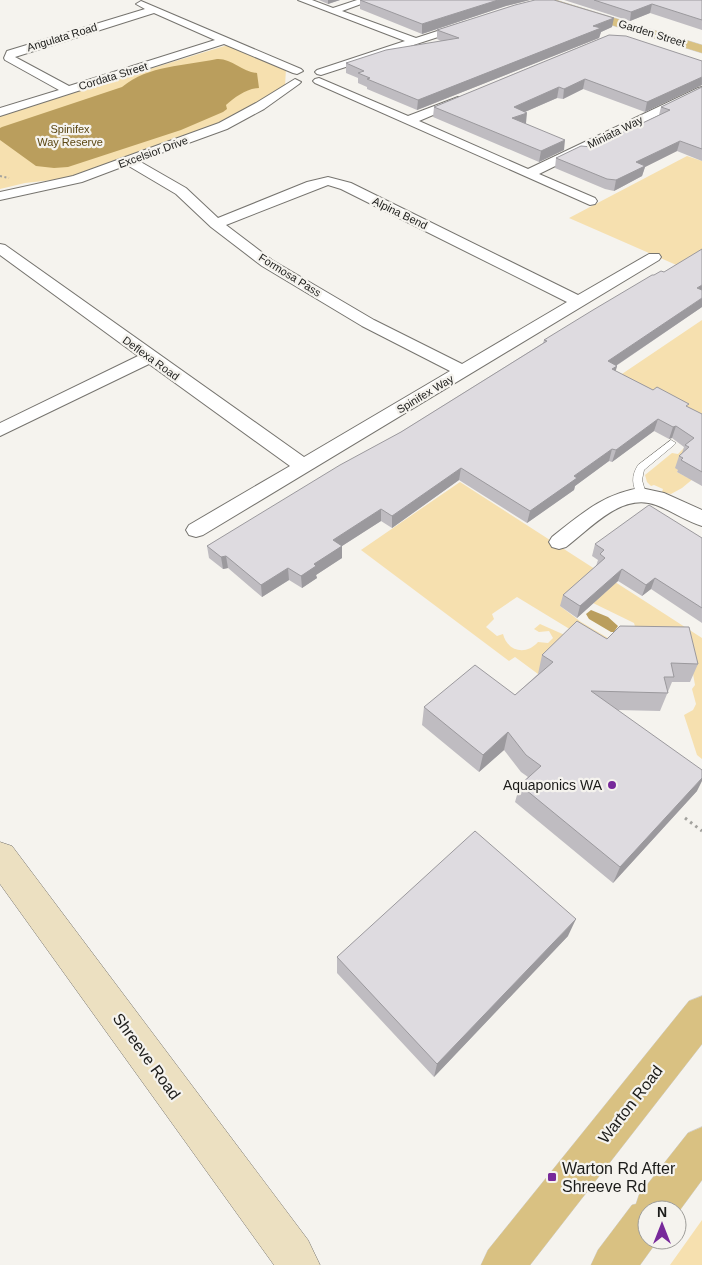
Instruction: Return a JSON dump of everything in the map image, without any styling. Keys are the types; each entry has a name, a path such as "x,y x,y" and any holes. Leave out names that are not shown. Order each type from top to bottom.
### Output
{"main road":[{"name":"Garden Street","path":"574,0 702,39"},
{"name":"Garden Street","path":"548,1 702,49"},
{"name":"Warton Road","path":"503,1265 702,1014"},
{"path":"662,1200 702,1147"},
{"path":"613,1265 637,1233"}],"street":[{"path":"133,0 225,40 296,76 308,70 407,121 590,201"},
{"path":"303,0 415,41"},
{"path":"332,11 367,0"},
{"path":"532,4 548,1"},
{"name":"Angulata Road","path":"68,90 9,58 11,53 154,10"},
{"path":"320,77 415,41 472,22"},
{"name":"Cordata Street","path":"0,112 225,40"},
{"name":"Excelsior Drive","path":"0,196 77,178 223,126 260,106 296,76"},
{"name":"Miniata Way","path":"528,174 702,90"},
{"path":"407,121 469,96"},
{"name":"Formosa Pass","path":"129,161 181,191 216,224 267,263 352,313 463,371"},
{"name":"Alpina Bend","path":"216,224 312,185 328,181 346,186 579,302"},
{"name":"Deflexa Road","path":"0,248 303,466"},
{"name":"Spinifex Way","path":"196,530 654,257"},
{"path":"0,430 150,357"},
{"path":"559,542 612,501 625,496 641,494 665,500 702,519"},
{"name":"Shreeve Road","path":"0,857 299,1262"}],"lane":[{"path":"641,494 637,472 641,466 671,443"}],"path":[{"path":"686,818 702,831"}],"green space":[{"name":"Spinifex Way Reserve","path":"231,44 286,68 285,87 222,125 70,178 25,183 0,189 0,115"},
{"path":"687,156 702,161 702,258 681,267 569,218"},
{"path":"702,320 702,423 616,378"},
{"path":"702,430 677,472 688,478 691,476 694,478 671,494 662,492 663,489 654,485 651,486 647,482 645,475 672,453 678,454"},
{"path":"460,482 702,638 702,759 697,755 684,715 693,710 696,704 692,689 695,685 692,668 639,640 634,623 593,603 560,606 581,622 613,641 604,650 517,597 492,614 494,619 486,627 497,636 503,634 508,644 518,650 528,649 538,642 548,643 553,638 549,631 539,632 534,629 540,624 567,636 538,674 515,657 509,661 361,550"},
{"path":"702,1220 702,1265 670,1265 681,1250 687,1250 687,1241"}],"shaded area":[{"name":"Spinifex Way Reserve","path":"222,59 257,73 259,88 246,91 237,96 226,105 227,109 223,112 181,130 68,167 54,168 36,166 0,140 0,128 2,127 122,87 132,80 155,70"},
{"path":"591,610 608,617 618,626 614,632 589,619 586,614"}],"building":[{"path":"360,0 498,0 422,24"},
{"path":"535,0 554,0 614,18 593,26 601,28 418,100 367,79 370,78 358,73 364,71 346,63 386,50 459,38 437,30"},
{"path":"594,0 702,0 702,20 652,4 631,12"},
{"path":"609,35 626,36 702,61 702,77 647,102 585,79 564,89 559,87 514,107 527,113 512,118 565,140 541,151 434,107"},
{"path":"702,87 702,149 680,141 636,162 645,166 616,180 607,179 556,158 581,146 592,147 670,110 661,107"},
{"path":"702,249 702,285 697,288 702,290 702,298 608,361 617,366 612,369 653,390 657,387 689,404 686,406 702,414 702,472 681,460 683,458 679,456 689,447 685,445 694,438 676,426 673,427 658,419 616,450 612,449 574,476 577,478 530,511 461,468 392,516 381,509 333,540 342,546 314,564 316,566 301,576 288,568 261,585 226,556 221,557 207,546 340,465 401,432 593,310 652,275 661,271 664,272"},
{"path":"649,505 702,538 702,608 655,578 646,585 622,569 580,606 563,595 605,558 600,554 604,550 595,544"},
{"path":"577,621 607,639 620,626 689,627 698,664 671,663 674,677 664,677 668,693 591,691 702,770 702,778 620,867 520,785 541,766 526,755 508,732 483,755 424,707 475,665 515,695 553,662 542,655"},
{"path":"475,831 576,919 437,1064 337,957"}],"place":[{"name":"Aquaponics WA","path":"612,785"},
{"name":"Warton Rd After Shreeve Rd","path":"552,1177"}]}
